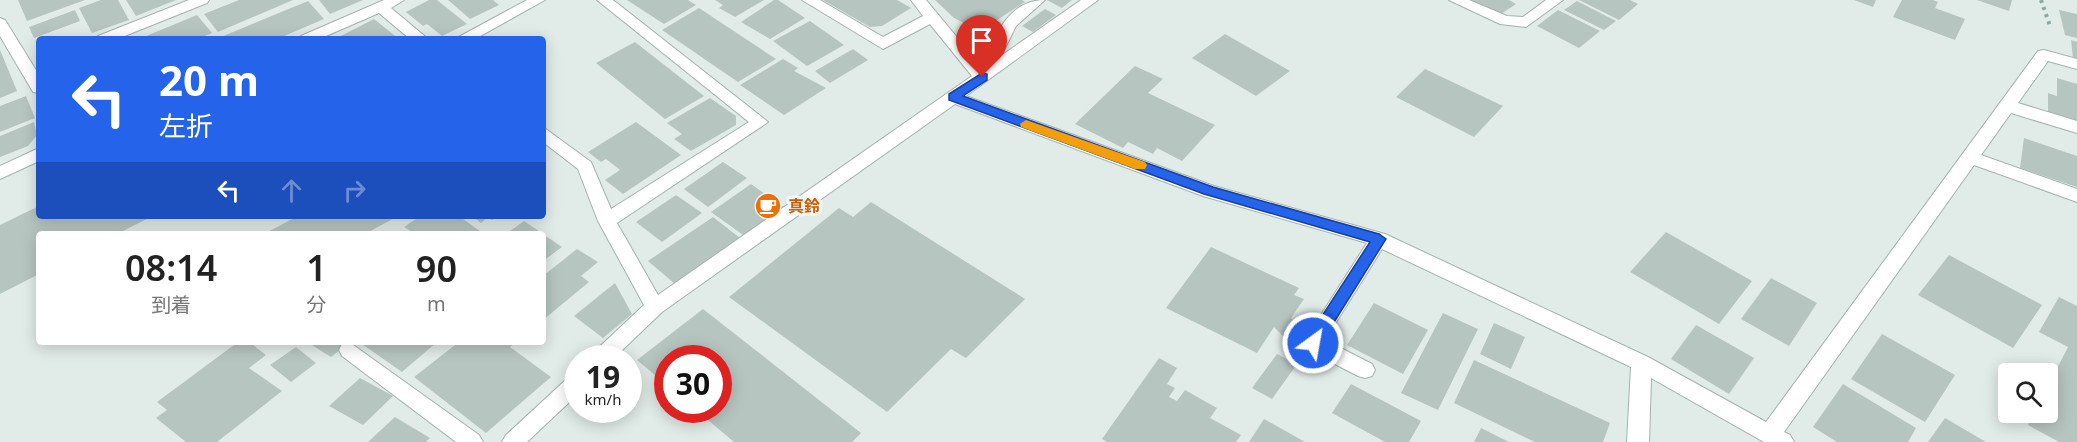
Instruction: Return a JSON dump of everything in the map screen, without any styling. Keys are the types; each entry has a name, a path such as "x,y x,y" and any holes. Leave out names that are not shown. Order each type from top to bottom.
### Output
{"street":[{"path":"111,36 202,0"},
{"path":"313,36 397,0"},
{"path":"469,36 538,0"},
{"path":"604,0 760,122 607,221"},
{"path":"809,0 883,44 932,17"},
{"path":"918,0 982,77"},
{"path":"982,77 1010,23 1038,0"},
{"path":"615,345 655,307 1091,0"},
{"path":"1456,0 1505,21 1526,22 1556,0"},
{"path":"380,7 416,36"},
{"path":"0,22 33,66"},
{"path":"953,97 1209,191 1379,239 1641,363 1776,438 2044,55 2077,64"},
{"path":"2008,106 2077,126"},
{"path":"546,135 585,166 607,221 655,307"},
{"path":"0,173 36,155"},
{"path":"1972,158 2077,196"},
{"path":"1365,370 1313,343 1379,239"},
{"path":"349,350 472,442"},
{"path":"1638,442 1641,363"},
{"path":"513,442 564,394"}],"building":[{"path":"18,0 85,0 27,21"},
{"path":"101,0 118,0 129,20 92,33 79,8"},
{"path":"126,0 176,0 136,16"},
{"path":"239,0 293,0 218,32 204,14"},
{"path":"319,0 363,0 330,14"},
{"path":"429,0 437,0 467,24 442,36 427,24 423,26 406,12"},
{"path":"448,0 493,0 499,5 470,19"},
{"path":"627,0 688,0 696,5 664,24"},
{"path":"715,0 764,0 735,17 719,8 723,5"},
{"path":"774,0 778,0 805,18 770,39 741,22"},
{"path":"823,0 897,0 911,8 882,26 870,27"},
{"path":"935,0 1022,0 1025,2 980,31 954,18"},
{"path":"1047,0 1072,0 1062,8"},
{"path":"1468,0 1509,0 1516,4 1498,16"},
{"path":"1579,0 1630,0 1638,4 1619,20"},
{"path":"1854,0 1876,0 1873,7"},
{"path":"1902,0 1933,0 1938,2 1935,8 1965,19 1955,40 1893,17"},
{"path":"1977,0 2012,0 2009,11"},
{"path":"308,1 324,19 284,36 223,36"},
{"path":"1577,1 1616,21 1604,30 1564,10"},
{"path":"699,8 776,59 738,82 662,30"},
{"path":"1045,9 1056,15 1033,32 1022,26"},
{"path":"75,10 80,21 34,38 29,27"},
{"path":"1558,10 1600,31 1579,48 1537,26"},
{"path":"2059,10 2077,14 2077,38 2065,35"},
{"path":"197,15 212,33 204,36 146,36"},
{"path":"374,19 395,36 341,36"},
{"path":"810,21 844,45 807,66 773,41"},
{"path":"1225,34 1290,71 1256,96 1192,58"},
{"path":"2071,40 2077,42 2077,59 2073,58"},
{"path":"635,42 704,96 665,119 596,63"},
{"path":"853,49 868,60 830,83 815,71"},
{"path":"0,50 17,91 0,98"},
{"path":"783,59 798,68 794,71 826,88 784,115 740,85"},
{"path":"1135,66 1163,79 1148,93 1215,125 1182,161 1157,148 1153,154 1128,142 1123,148 1075,124"},
{"path":"1425,69 1503,106 1474,137 1396,97"},
{"path":"2057,78 2077,84 2077,121 2048,112 2048,93 2057,96"},
{"path":"26,96 35,118 0,132 0,106"},
{"path":"710,98 736,116 736,125 691,151 674,139 682,134 667,123"},
{"path":"34,122 36,136 28,146 0,157 0,136"},
{"path":"636,122 681,155 623,194 605,180 620,170 606,159 601,162 588,152"},
{"path":"2024,138 2077,156 2077,187 2020,168"},
{"path":"723,162 747,178 708,207 684,189"},
{"path":"751,184 785,208 746,237 711,212"},
{"path":"676,195 702,213 662,242 636,222"},
{"path":"871,202 1025,299 966,358 951,349 887,412 729,297 839,208 853,217"},
{"path":"36,207 36,219 147,219 123,231 36,231 36,276 0,294 0,225"},
{"path":"713,217 740,238 675,284 648,261"},
{"path":"292,219 392,219 370,231 270,231"},
{"path":"416,219 463,219 480,231 410,231 404,227"},
{"path":"524,221 539,231 510,231"},
{"path":"1666,232 1752,281 1719,324 1630,272"},
{"path":"546,236 562,247 546,259"},
{"path":"1211,247 1299,288 1294,295 1304,299 1291,318 1302,329 1284,337 1274,327 1257,353 1166,308"},
{"path":"577,249 598,262 581,276 589,282 546,318 546,274"},
{"path":"1949,255 2042,305 2013,348 1918,295"},
{"path":"1771,278 1817,303 1789,346 1741,319"},
{"path":"615,283 632,314 603,338 574,316"},
{"path":"2059,297 2077,306 2077,442 2059,442 2028,425 2029,423 2058,423 2058,366 2068,347 2039,332"},
{"path":"1374,303 1428,330 1403,374 1347,345"},
{"path":"703,309 861,433 852,442 734,442 711,423 732,423 732,345 656,345"},
{"path":"1443,313 1478,329 1438,410 1401,393"},
{"path":"1494,323 1525,337 1511,369 1480,354"},
{"path":"1696,325 1754,358 1729,394 1671,359"},
{"path":"1882,334 1955,375 1925,422 1851,379"},
{"path":"234,345 253,345 266,355 249,368 282,391 217,442 186,442 156,418 167,410 157,402"},
{"path":"312,345 346,345 331,357"},
{"path":"363,345 434,345 402,372"},
{"path":"455,345 512,345 510,347 551,377 486,433 414,377"},
{"path":"296,347 316,363 291,382 270,365"},
{"path":"654,347 654,374 642,364 642,356"},
{"path":"1277,354 1297,364 1272,399 1252,388"},
{"path":"1159,358 1177,368 1167,384 1175,388 1169,397 1177,401 1185,390 1217,408 1210,418 1241,435 1236,442 1107,442 1102,439"},
{"path":"1474,360 1610,423 1603,442 1535,442 1454,403"},
{"path":"360,378 393,396 363,425 329,406"},
{"path":"1351,384 1421,421 1409,442 1385,442 1332,413"},
{"path":"1843,384 1916,428 1908,442 1837,442 1813,427"},
{"path":"395,417 430,438 426,442 368,442"},
{"path":"1945,418 1986,442 1928,442"},
{"path":"1264,419 1305,442 1249,442"},
{"path":"1481,428 1509,442 1474,442"}],"slow traffic":[{"path":"1026,124 1140,165"}],"place":[{"name":"真鈴","path":"768,206"}],"route":[{"path":"982,77 953,97 1209,191 1379,239 1313,343"}]}
